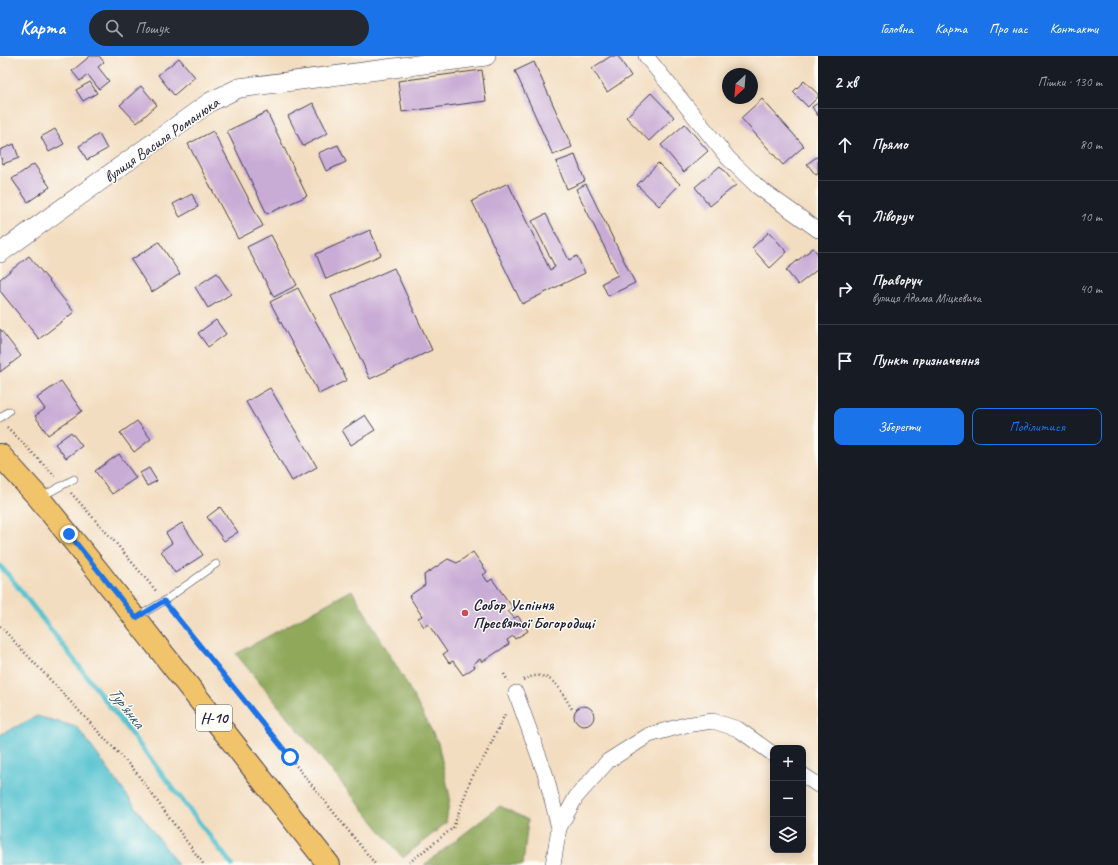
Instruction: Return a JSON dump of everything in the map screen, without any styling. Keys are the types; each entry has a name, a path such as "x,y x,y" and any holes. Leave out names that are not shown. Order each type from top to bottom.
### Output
{"main road":[{"name":"Н-10","path":"0,455 39,498 136,618 330,865"}],"street":[{"name":"вулиця Василя Романюка","path":"0,253 210,102 239,88 486,56"},
{"path":"646,56 728,158 758,187 818,230"},
{"path":"514,690 546,776 559,828"},
{"path":"553,865 559,828 576,798 608,761 650,735 685,725 713,721 738,729 770,752"},
{"path":"806,777 818,785"}],"lane":[{"path":"0,418 9,411"},
{"path":"39,498 74,479"},
{"path":"136,618 164,601 216,564"}],"path":[{"path":"5,425 63,484 114,541 376,865"},
{"path":"0,626 135,771 204,865"},
{"path":"504,674 514,690"},
{"path":"406,865 453,828 471,778 486,754 514,690 525,679 536,676 549,678 556,684 572,709"}],"green space":[{"path":"352,590 408,686 438,743 450,797 446,823 403,858 236,654"},
{"path":"500,806 528,820 523,865 424,865"}],"water":[{"path":"37,716 77,727 178,865 0,865 0,735"}],"building":[{"path":"90,56 99,56 104,62 98,67 109,81 99,89 88,75 80,81 72,71"},
{"path":"611,56 618,56 631,76 607,92 592,68"},
{"path":"179,58 195,77 174,95 158,75"},
{"path":"534,62 572,147 553,155 515,71"},
{"path":"482,70 486,101 402,112 398,81"},
{"path":"804,81 818,94 818,97 808,107 793,92"},
{"path":"90,82 97,93 83,101 76,90"},
{"path":"141,86 157,105 137,123 120,105"},
{"path":"651,93 674,117 649,141 626,117"},
{"path":"762,99 804,146 783,165 741,118"},
{"path":"313,103 328,133 303,146 288,116"},
{"path":"818,103 818,116 812,107"},
{"path":"267,112 307,196 267,214 227,131"},
{"path":"685,124 708,151 684,172 661,145"},
{"path":"55,129 64,144 49,152 41,137"},
{"path":"213,131 263,226 238,239 188,144"},
{"path":"99,134 107,149 87,160 79,146"},
{"path":"14,144 19,158 3,164 0,150"},
{"path":"338,145 346,162 326,171 318,153"},
{"path":"575,155 585,181 567,189 556,162"},
{"path":"818,156 818,174 816,175 807,164"},
{"path":"658,163 680,184 659,206 637,185"},
{"path":"34,164 50,187 28,202 12,179"},
{"path":"720,166 736,185 710,206 695,187"},
{"path":"508,183 550,270 555,267 532,221 546,214 569,260 577,256 585,273 522,304 472,201"},
{"path":"586,184 635,283 608,296 602,283 618,275 576,189"},
{"path":"192,194 198,207 180,217 173,204"},
{"path":"370,230 381,255 326,279 316,254"},
{"path":"769,232 787,252 770,268 752,248"},
{"path":"271,235 297,285 274,297 247,247"},
{"path":"159,242 180,274 152,292 131,260"},
{"path":"813,248 818,254 818,269 798,285 786,270"},
{"path":"29,256 74,312 39,339 0,291 0,279"},
{"path":"394,268 432,350 370,379 331,296"},
{"path":"217,273 231,294 208,308 195,287"},
{"path":"298,288 347,380 319,394 270,302"},
{"path":"216,320 226,334 208,347 198,333"},
{"path":"0,329 21,356 0,372"},
{"path":"61,381 82,411 48,435 35,416 45,409 37,398"},
{"path":"270,388 317,467 292,481 246,402"},
{"path":"365,415 375,430 351,445 342,430"},
{"path":"137,421 151,439 134,452 120,433"},
{"path":"71,432 82,446 66,458 55,444"},
{"path":"119,454 136,478 112,494 95,471"},
{"path":"149,468 157,481 147,486 140,473"},
{"path":"220,507 238,532 224,541 207,517"},
{"path":"182,523 203,555 175,573 161,551 172,543 166,533"},
{"name":"Собор Успіння Пресвятої Богородиці","path":"473,552 487,572 483,575 488,582 492,579 513,608 508,611 514,618 518,616 528,631 515,639 513,636 507,640 509,644 482,662 480,659 473,664 475,667 463,675 453,661 449,663 443,654 447,652 428,624 424,627 418,618 422,616 409,596 425,585 424,575 448,559 457,563"},
{"path":"584,706 591,709 594,716 591,723 584,726 577,723 574,716 577,709"}],"waterway":[{"name":"Тур'янка","path":"0,566 11,578 232,865"}],"place":[{"name":"Собор Успіння Пресвятої Богородиці","path":"465,613"}],"route":[{"path":"69,534 136,618 164,601 290,757"}]}
